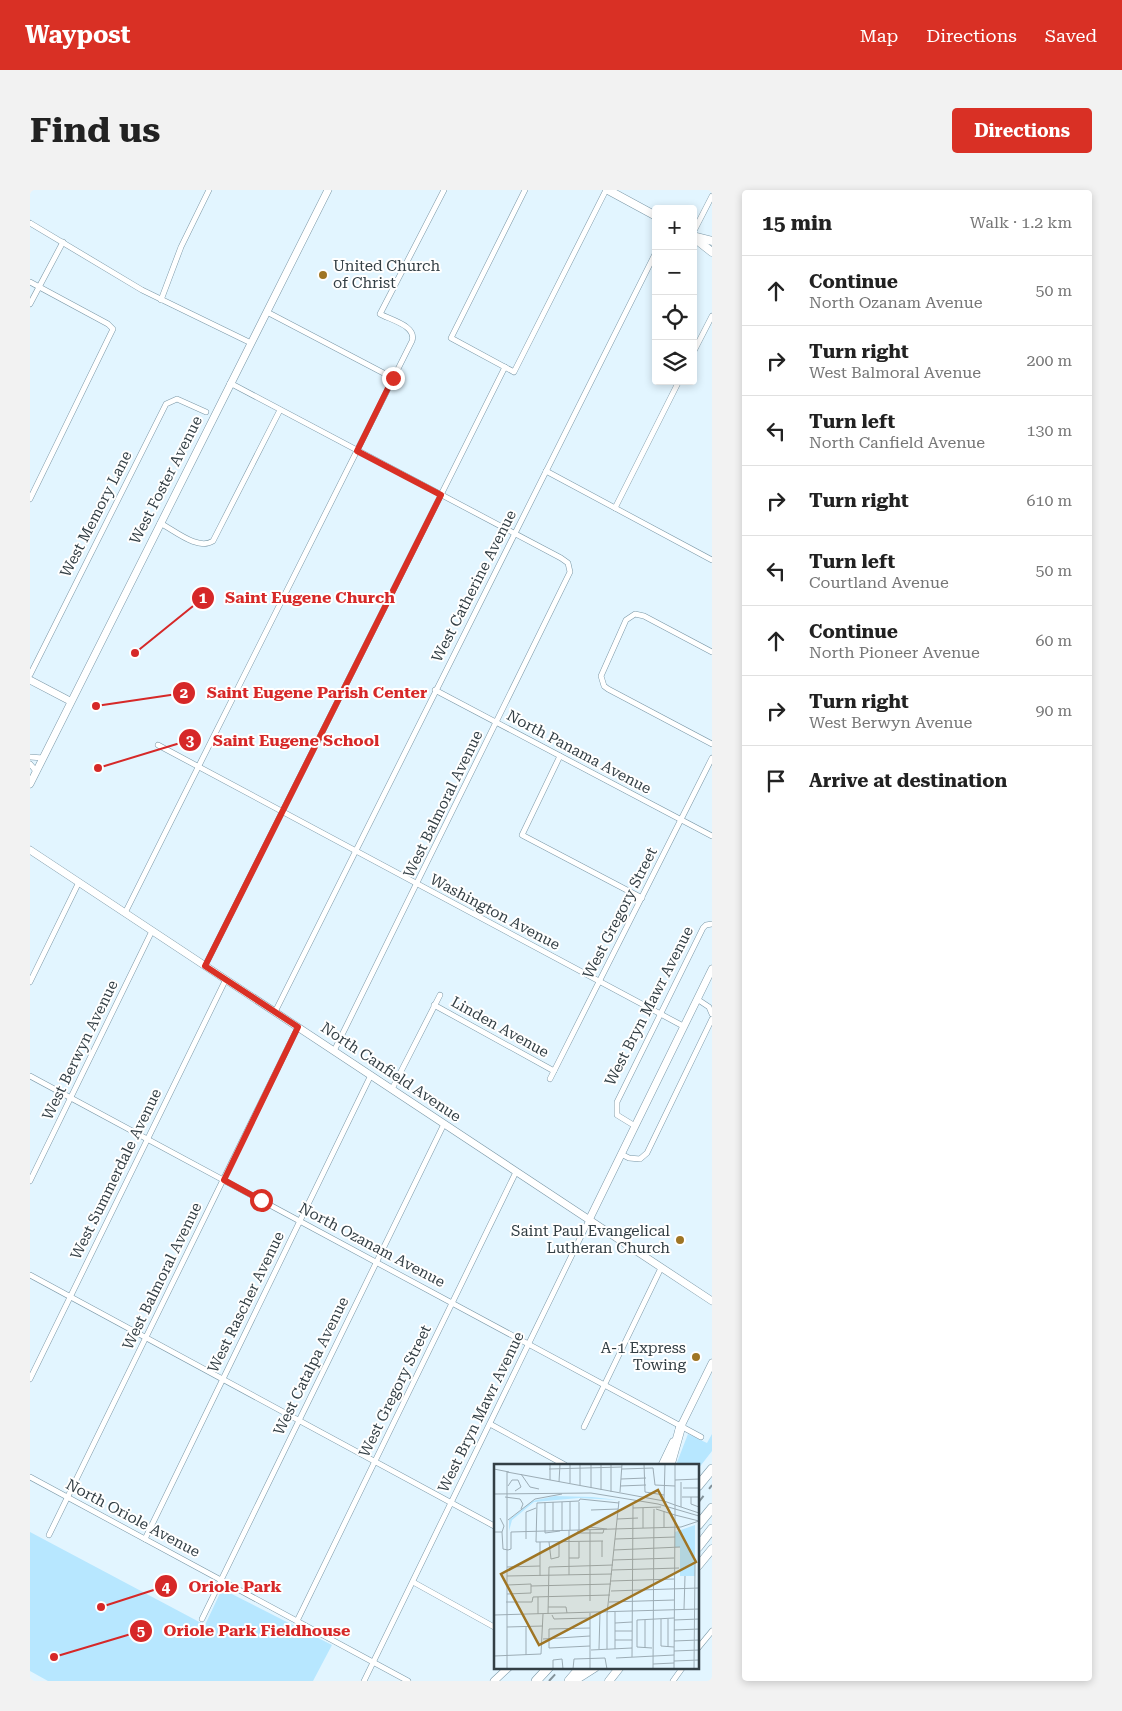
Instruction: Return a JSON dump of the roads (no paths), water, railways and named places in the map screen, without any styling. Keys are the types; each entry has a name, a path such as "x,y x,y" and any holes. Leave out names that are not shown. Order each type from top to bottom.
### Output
{"highway":[{"path":"670,1464 682,1426"},
{"path":"700,1484 712,1469"},
{"path":"700,1523 712,1508"},
{"path":"700,1544 712,1529"},
{"path":"536,1681 548,1668"},
{"path":"568,1681 580,1668"},
{"path":"573,1681 589,1673 594,1668"}],"main road":[{"path":"607,190 652,214"},
{"path":"697,236 712,241"},
{"path":"697,239 712,252"},
{"path":"700,1564 712,1549"},
{"path":"609,1681 619,1668"}],"street":[{"path":"161,300 181,246 209,190"},
{"name":"West Foster Avenue","path":"30,784 328,190"},
{"path":"125,913 412,341 413,334 409,329 380,314 444,190"},
{"path":"524,190 451,338 514,372 607,190"},
{"path":"697,227 712,196"},
{"path":"30,223 161,300 251,343"},
{"path":"30,304 63,242"},
{"name":"West Catherine Avenue","path":"275,1012 354,850 652,260"},
{"path":"30,282 108,324 113,329 30,499"},
{"path":"267,312 393,378"},
{"path":"697,344 712,316"},
{"path":"205,966 506,367"},
{"path":"230,384 514,533"},
{"path":"615,508 677,385"},
{"name":"West Memory Lane","path":"30,675 166,404 177,399 206,412"},
{"path":"160,523 200,544 209,544 213,540 280,410"},
{"path":"546,471 712,560"},
{"name":"West Balmoral Avenue","path":"334,1051 570,577 569,568 562,558 514,533"},
{"path":"712,652 644,616 635,614 626,620 601,671 601,681 608,689 712,744"},
{"path":"30,680 70,701"},
{"name":"North Panama Avenue","path":"435,690 712,836"},
{"name":"Washington Avenue","path":"158,745 683,1026"},
{"path":"560,756 522,834 642,898"},
{"path":"30,757 43,758"},
{"name":"West Gregory Street","path":"550,1079 712,758"},
{"path":"30,764 36,771"},
{"name":"North Canfield Avenue","path":"30,850 712,1302"},
{"path":"30,982 79,882"},
{"name":"West Bryn Mawr Avenue","path":"635,1126 620,1118 615,1106 703,928 706,925 712,924"},
{"name":"West Berwyn Avenue","path":"30,1181 152,931"},
{"name":"West Bryn Mawr Avenue","path":"364,1681 712,969"},
{"name":"West Summerdale Avenue","path":"30,1379 226,979"},
{"path":"392,1089 440,995"},
{"path":"697,999 705,1004 712,1014"},
{"name":"Linden Avenue","path":"434,1005 554,1071"},
{"path":"621,1154 630,1158 640,1159 647,1153 712,1019"},
{"name":"West Balmoral Avenue","path":"49,1535 298,1027"},
{"name":"West Rascher Avenue","path":"144,1539 371,1075"},
{"name":"North Ozanam Avenue","path":"30,1076 701,1437"},
{"name":"West Catalpa Avenue","path":"202,1619 444,1124"},
{"name":"West Gregory Street","path":"297,1621 516,1172"},
{"path":"584,1427 662,1268"},
{"path":"30,1275 494,1526"},
{"path":"663,1464 712,1363"},
{"path":"490,1424 563,1464"},
{"name":"North Oriole Avenue","path":"30,1477 408,1681"},
{"path":"413,1582 494,1627"},
{"path":"700,1645 712,1630"},
{"path":"494,1681 508,1668"},
{"path":"673,1681 682,1668"}],"railway":[{"path":"700,1500 712,1485"},
{"path":"549,1681 561,1668"}],"place":[{"name":"United Church of Christ","path":"323,275"},
{"name":"Saint Eugene Church","path":"135,653"},
{"name":"Saint Eugene Parish Center","path":"96,706"},
{"name":"Saint Eugene School","path":"98,768"},
{"name":"Saint Paul Evangelical Lutheran Church","path":"680,1240"},
{"name":"A-1 Express Towing","path":"696,1357"},
{"name":"Oriole Park","path":"101,1607"},
{"name":"Oriole Park Fieldhouse","path":"54,1657"}]}
